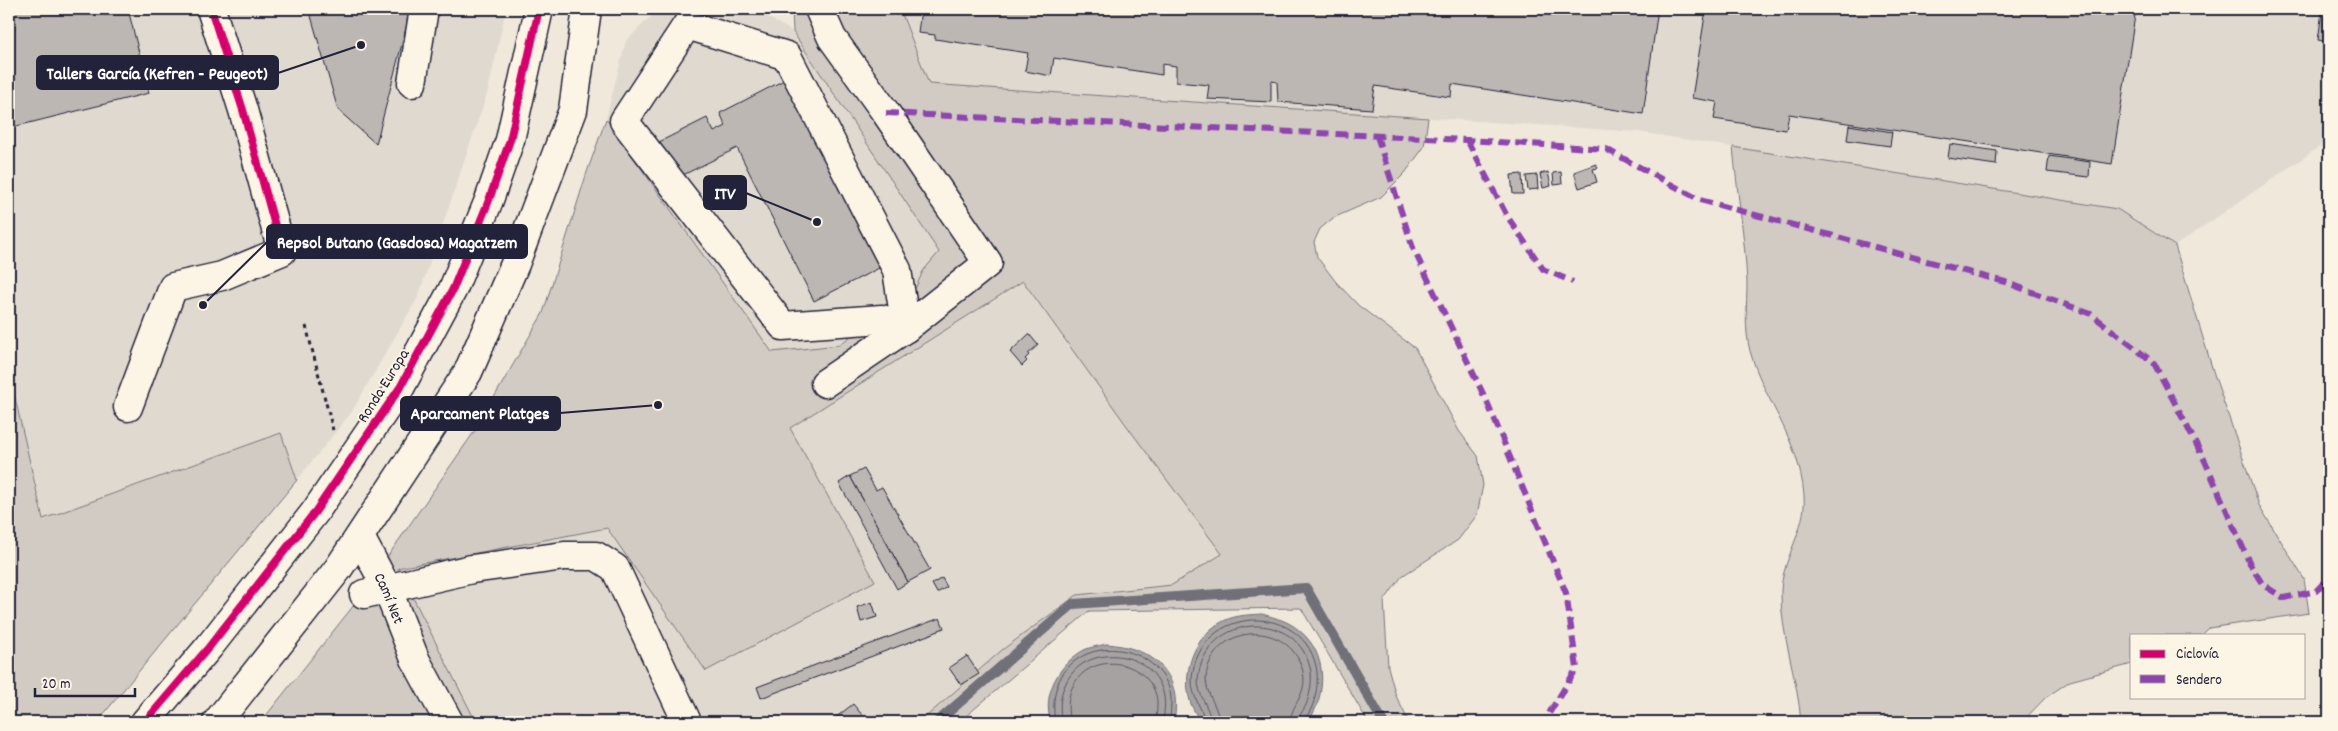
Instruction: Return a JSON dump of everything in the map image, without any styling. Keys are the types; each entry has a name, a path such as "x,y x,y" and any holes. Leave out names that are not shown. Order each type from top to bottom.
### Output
{"street":[{"path":"128,407 173,287 222,276 282,251 246,120 211,9"},
{"path":"412,84 424,9"},
{"name":"Ronda Europa","path":"145,722 209,647 315,512 401,386 453,289 489,200 510,140 539,9"},
{"path":"217,722 338,569 468,372 515,264 573,110 587,9"},
{"path":"819,9 832,38 886,113 988,263 906,328 825,383"},
{"path":"687,25 788,56 897,270 906,328 882,319 783,326 624,121 687,25"},
{"name":"Camí Net","path":"360,537 375,591 449,722"},
{"path":"375,591 472,569 564,556 596,556 615,568 686,722"},
{"name":"Camí Net","path":"338,569 375,591"}],"path":[{"path":"306,326 334,431"}],"shaded area":[{"path":"9,9 506,9 488,91 418,297 351,413 297,480 281,433 43,519 9,372"},
{"path":"658,9 754,9 793,32 939,252 923,271 916,287 839,345 772,352 606,119 626,41"},
{"path":"792,9 900,9 929,84 1428,118 1424,147 1405,173 1381,197 1333,218 1320,229 1314,242 1317,257 1336,282 1359,306 1415,348 1459,431 1478,456 1483,485 1477,515 1458,540 1402,576 1384,601 1388,667 1396,696 1409,722 1368,722 1301,608 1089,611 959,722 920,722 1002,650 1077,595 1172,585 1222,554 1023,281 790,428 875,581 706,671 607,528 398,568 476,722 261,722 354,605 474,432 543,313 587,172 606,119 772,352 839,345 916,287 923,271 939,252 793,32"},
{"path":"900,9 2329,9 2329,140 2175,246 2117,209 1639,132 929,84"},
{"path":"1733,147 2117,209 2175,246 2214,374 2259,505 2304,579 2309,613 2209,628 2203,634 2130,634 2130,665 2070,681 2045,698 2022,722 1801,722 1783,623 1781,591 1785,567 1802,519 1804,495 1796,456 1756,370 1750,351 1746,325 1747,283"},
{"path":"1023,281 1222,554 1172,585 1077,595 1002,650 920,722 476,722 398,568 607,528 706,671 875,581 790,428"},
{"path":"9,372 43,519 281,433 297,480 97,722 9,722"}],"water":[{"path":"1262,614 1282,620 1296,628 1309,640 1316,651 1322,675 1321,687 1319,700 1308,722 1201,722 1192,706 1188,690 1189,668 1197,647 1211,630 1225,620 1240,616"},
{"path":"1106,644 1123,646 1138,651 1151,657 1161,666 1169,677 1174,690 1176,705 1174,722 1051,722 1049,701 1051,690 1060,671 1084,650"}],"building":[{"path":"9,9 128,9 149,93 9,128"},
{"path":"309,9 411,9 376,144 338,110"},
{"path":"921,9 1658,9 1643,114 1452,84 1451,97 1375,86 1372,109 1278,102 1277,82 1271,81 1271,102 1207,99 1209,85 1176,82 1176,66 1162,64 1162,75 1054,58 1051,76 1025,71 1028,53 935,39 935,35 918,33"},
{"path":"1706,9 2136,9 2112,164 1789,114 1786,130 1714,119 1717,102 1692,98"},
{"path":"2322,12 2329,13 2329,42 2318,40"},
{"path":"788,78 883,266 814,301 737,148 677,178 659,142 707,118 714,132 726,126 720,113"},
{"path":"1849,125 1892,132 1890,146 1847,140"},
{"path":"1950,144 1997,151 1996,165 1948,158"},
{"path":"2049,156 2090,162 2089,177 2047,172"},
{"path":"1596,164 1598,168 1593,169 1597,182 1579,188 1574,172"},
{"path":"1548,172 1551,186 1543,188 1540,174"},
{"path":"1561,172 1562,184 1554,185 1553,173"},
{"path":"1522,174 1523,194 1513,194 1511,175"},
{"path":"1537,175 1538,189 1528,190 1526,176"},
{"path":"1029,334 1038,345 1028,354 1025,359 1027,361 1022,366 1010,352"},
{"path":"864,469 876,490 882,487 930,570 908,582 850,476"},
{"path":"850,476 908,582 897,589 839,483"},
{"path":"942,578 947,587 937,593 932,584"},
{"path":"872,602 877,617 861,622 857,607"},
{"path":"940,618 944,628 939,631 761,698 757,687"},
{"path":"967,656 979,674 961,685 949,668"},
{"path":"853,704 868,722 830,722"}],"waterway":[{"path":"937,722 1073,604 1306,588 1383,722"}],"marked path":[{"path":"886,113 1467,140 1606,149 1700,200 2005,282 2091,314 2154,363 2205,461 2250,564 2263,585 2284,598 2316,591 2329,577"},
{"path":"1377,136 1413,248 1488,404 1566,593 1577,668 1548,715"},
{"path":"1467,140 1507,216 1543,269 1573,282"}],"cycle path":[{"path":"211,9 243,110 282,251"},
{"path":"145,722 209,647 315,512 401,386 453,289 489,200 510,140 539,9"}],"place":[{"name":"Tallers García (Kefren - Peugeot)","path":"361,45"},
{"name":"ITV","path":"817,222"},
{"name":"Repsol Butano (Gasdosa) Magatzem","path":"203,305"},
{"name":"Aparcament Platges","path":"658,405"}]}
